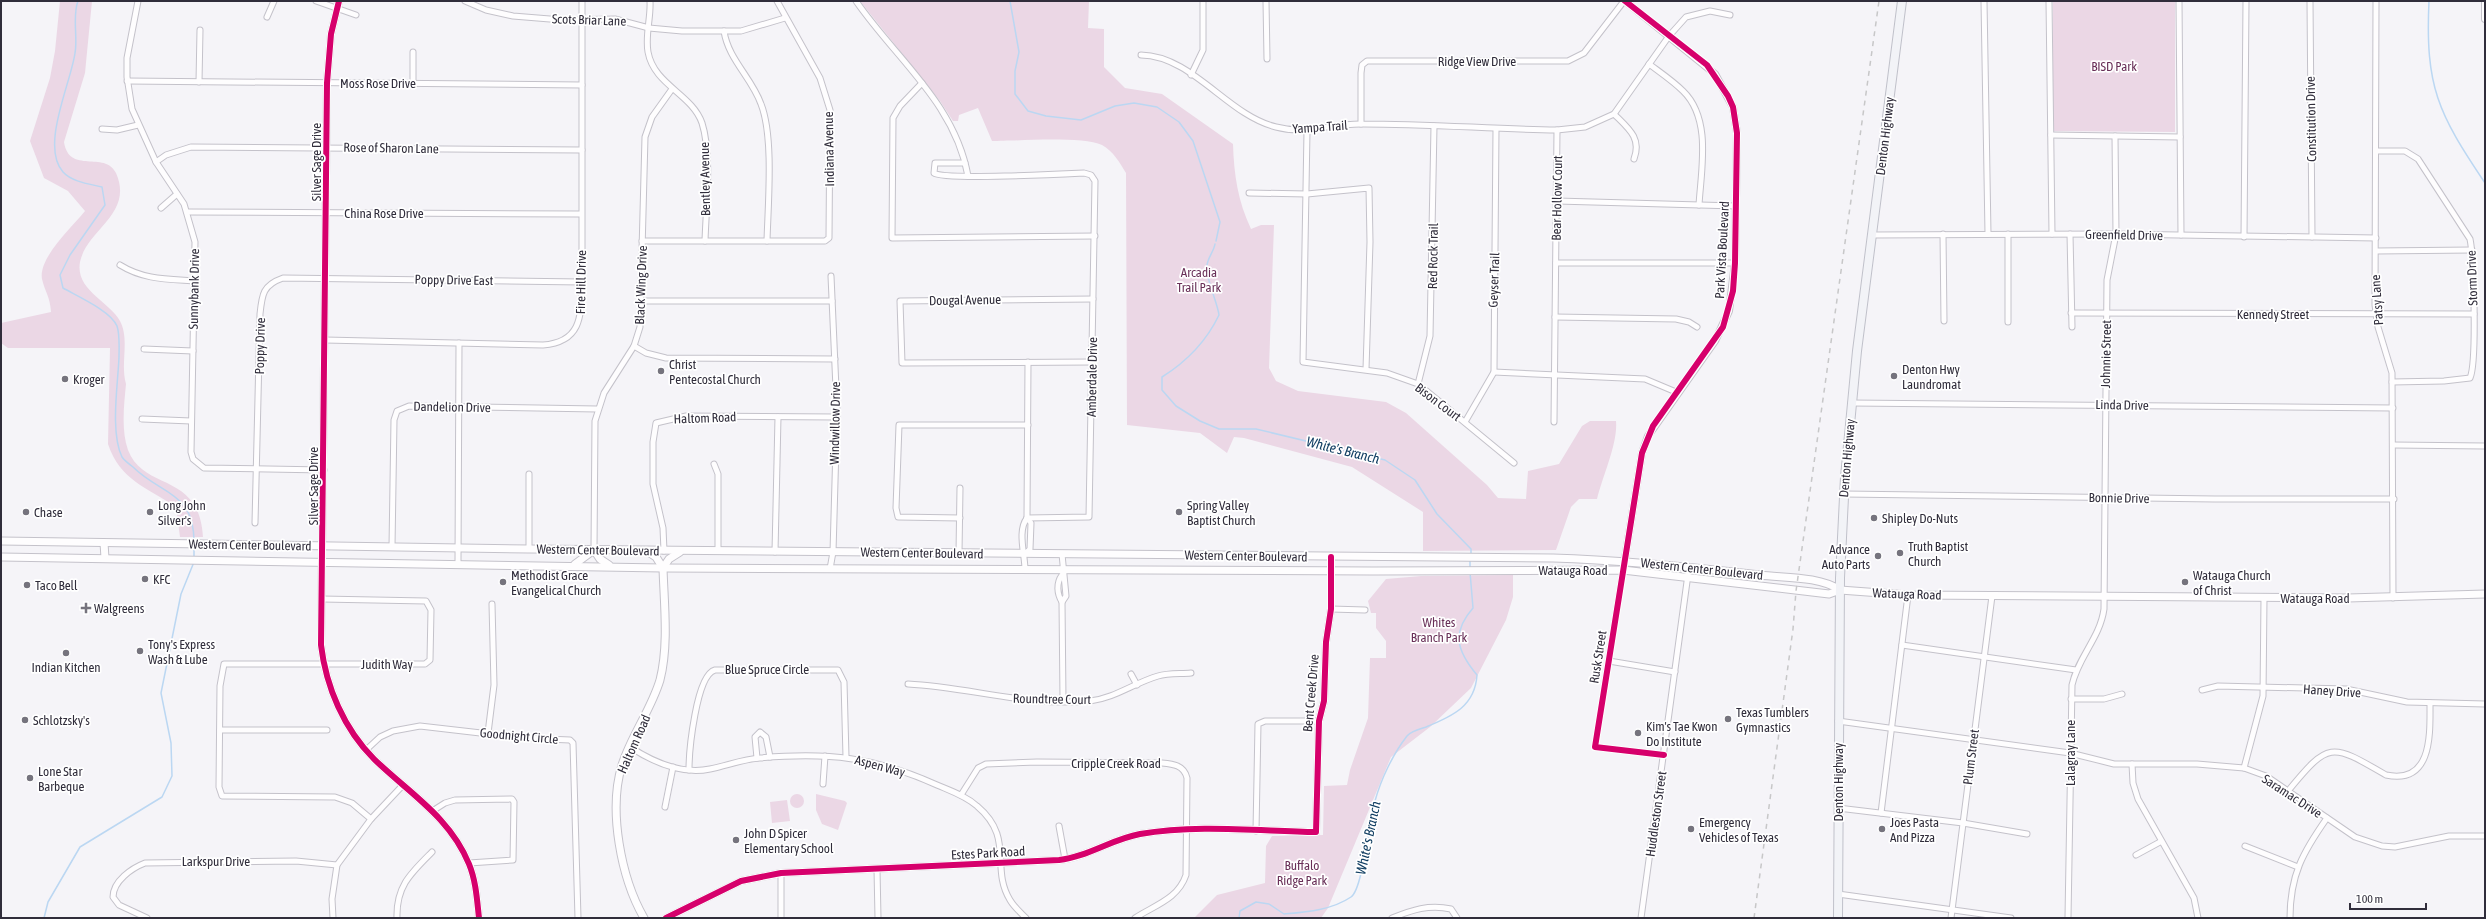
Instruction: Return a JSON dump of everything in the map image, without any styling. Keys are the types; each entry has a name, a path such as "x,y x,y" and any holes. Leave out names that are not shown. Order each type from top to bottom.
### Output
{"main road":[{"name":"Denton Highway","path":"1838,918 1838,721 1840,590 1844,494 1851,403 1902,1"},
{"name":"Western Center Boulevard","path":"1,541 664,551 1625,560 1831,584 1840,590"},
{"path":"104,543 105,558"},
{"path":"572,565 581,561 594,550 600,559 610,566"},
{"path":"646,550 656,557 663,568 668,559 682,551"},
{"name":"Western Center Boulevard","path":"1,557 458,563 663,568 830,568 1025,570 1062,572 1331,571"},
{"path":"1373,557 1373,571"},
{"name":"Haltom Road","path":"644,918 626,873 618,838 616,807 618,778 630,747 648,713 662,671 663,568"},
{"name":"Watauga Road","path":"1331,571 1623,570 1829,594 1840,590 1908,595 2393,598 2485,594"}],"street":[{"name":"Sunnybank Drive","path":"138,1 127,58 127,81 138,125 156,162 187,212 195,242 196,281 191,452 198,464 204,468 324,470"},
{"path":"267,17 274,1"},
{"path":"316,1 356,15"},
{"name":"Silver Sage Drive","path":"339,1 331,34 327,83 322,599 323,664 333,697 366,750 403,785 434,810 469,863 476,890 479,918"},
{"name":"Scots Briar Lane","path":"465,1 486,10 513,16 562,20 582,18 626,20 649,28 682,31 746,30 785,18"},
{"name":"Fire Hill Drive","path":"325,340 543,345 560,343 579,323 582,282 582,1"},
{"name":"Bentley Avenue","path":"650,1 647,42 650,60 657,74 691,106 698,115 704,131 706,152 705,241"},
{"name":"Indiana Avenue","path":"767,241 825,241 829,238 830,110 820,78 785,18 777,1"},
{"path":"856,1 883,39 922,83 949,119 965,163 968,176 939,175 934,173 933,169 935,163 965,163"},
{"path":"1191,75 1202,50 1203,1"},
{"path":"1266,1 1267,59"},
{"name":"Park Vista Boulevard","path":"1623,570 1644,447 1653,426 1723,327 1733,291 1735,263 1737,133 1733,107 1715,74 1624,1"},
{"name":"Ridge View Drive","path":"1361,124 1361,72 1362,65 1367,61 1568,61 1584,53 1624,1"},
{"path":"1984,1 1988,234"},
{"path":"2049,1 2052,234"},
{"path":"2179,1 2181,236"},
{"path":"2244,237 2246,1"},
{"name":"Constitution Drive","path":"2310,1 2312,237"},
{"name":"Patsy Lane","path":"2376,1 2376,314 2378,327 2391,367 2392,382 2394,499 2393,598"},
{"path":"2485,1 2485,19"},
{"path":"1557,130 1585,127 1614,114 1669,36 1686,17 1710,11 1730,16"},
{"path":"198,82 200,30"},
{"path":"642,241 767,241 767,136 764,114 761,102 729,49 724,30"},
{"path":"413,83 414,52"},
{"name":"Yampa Trail","path":"1141,55 1163,59 1191,75 1254,120 1290,130 1307,131 1361,124 1557,130"},
{"path":"1649,64 1684,92 1698,117 1702,145 1699,205"},
{"name":"Moss Rose Drive","path":"127,81 582,84"},
{"path":"922,83 900,106 892,124 892,238 1095,236"},
{"name":"Black Wing Drive","path":"594,550 594,427 597,409 604,393 634,346 640,327 645,137 652,117 672,89"},
{"path":"1614,114 1635,136 1638,148 1634,159"},
{"path":"102,129 116,130 138,125"},
{"name":"Red Rock Trail","path":"1418,384 1430,336 1434,126"},
{"name":"Geyser Trail","path":"1465,422 1494,372 1496,129"},
{"name":"Bear Hollow Court","path":"1554,422 1557,130"},
{"path":"1307,131 1307,194"},
{"path":"2051,135 2180,137"},
{"name":"Johnnie Street","path":"2105,596 2107,272 2116,234 2115,136"},
{"name":"Rose of Sharon Lane","path":"156,162 166,155 192,147 582,150"},
{"name":"Storm Drive","path":"2376,151 2405,151 2418,159 2429,172 2470,239 2472,250 2474,314 2470,378 2444,381 2392,382"},
{"name":"Amberdale Drive","path":"968,176 1091,175 1095,181 1089,517 1027,518"},
{"path":"1249,193 1307,194 1368,188 1370,242 1366,369"},
{"path":"161,208 177,194"},
{"name":"Bison Court","path":"1307,194 1304,243 1303,362 1387,372 1418,384 1514,462"},
{"path":"1557,201 1736,206"},
{"name":"China Rose Drive","path":"187,212 581,214"},
{"name":"Greenfield Drive","path":"1872,234 2116,234 2376,238"},
{"path":"1943,234 1944,321"},
{"path":"2008,234 2008,322"},
{"path":"2070,234 2072,327"},
{"path":"2376,251 2472,250"},
{"path":"1556,263 1735,263"},
{"path":"120,265 132,273 149,278 196,281"},
{"name":"Windwillow Drive","path":"830,568 833,552 836,417 831,276"},
{"name":"Poppy Drive","path":"258,469 260,314 263,290 273,281 283,278 326,278"},
{"name":"Poppy Drive East","path":"326,278 582,282"},
{"name":"Dougal Avenue","path":"1028,362 902,363 900,301 1093,299"},
{"path":"641,301 832,300"},
{"name":"Kennedy Street","path":"2071,313 2474,314"},
{"path":"1555,317 1676,319 1689,322 1697,327"},
{"path":"458,563 459,343"},
{"path":"634,346 646,353 666,358 835,359"},
{"path":"144,350 193,351"},
{"path":"1025,570 1025,554 1030,549 1030,523 1027,518 1028,362 1092,362"},
{"path":"1494,372 1645,379 1676,392"},
{"name":"Linda Drive","path":"1851,403 2393,408"},
{"name":"Dandelion Drive","path":"392,547 395,414 402,408 409,406 597,409"},
{"name":"Haltom Road","path":"664,551 663,528 653,484 653,442 656,423 686,416 836,417"},
{"path":"775,552 778,417"},
{"path":"142,419 191,421"},
{"path":"960,518 898,517 896,508 900,425 1028,424"},
{"path":"2393,446 2485,446"},
{"path":"714,464 718,474 718,551"},
{"path":"255,523 258,469"},
{"path":"529,474 529,549"},
{"path":"959,553 960,488"},
{"name":"Bonnie Drive","path":"1844,494 2105,498 2394,499"},
{"path":"1062,554 1062,572 1065,580 1066,596 1062,602 1063,700"},
{"name":"Bent Creek Drive","path":"1316,832 1319,721 1324,701 1326,642 1331,609 1331,557"},
{"name":"Huddleston Street","path":"1641,918 1690,567"},
{"name":"Rusk Street","path":"1623,570 1595,748 1664,755"},
{"path":"1881,813 1908,595"},
{"name":"Plum Street","path":"1951,918 1983,656 1992,596"},
{"name":"Lalagray Lane","path":"2068,918 2071,699 2076,670 2100,630 2105,596"},
{"path":"2244,768 2264,687 2264,598"},
{"name":"Judith Way","path":"322,599 422,600 429,604 431,610 431,654 428,662 323,664"},
{"path":"488,734 494,685 492,604"},
{"path":"1331,609 1365,610"},
{"path":"1902,645 2076,670"},
{"path":"1609,661 1675,672"},
{"path":"323,664 224,664 220,686 219,787 222,796 335,797 352,804 371,819"},
{"name":"Blue Spruce Circle","path":"689,770 692,727 707,675 715,670 838,670 844,682 846,757"},
{"name":"Roundtree Court","path":"908,684 941,685 1013,699 1088,701 1105,698 1158,676 1192,673"},
{"path":"1131,674 1137,685"},
{"name":"Haney Drive","path":"2202,690 2218,686 2346,689 2407,702 2485,704"},
{"path":"2071,699 2104,699 2122,694"},
{"path":"2288,791 2311,762 2326,753 2344,753 2386,775 2394,777 2409,774 2417,768 2426,756 2430,731 2430,703"},
{"path":"1256,831 1258,724 1265,721 1319,721"},
{"name":"Saramac Drive","path":"1838,721 1974,738 2070,753 2114,764 2197,764 2244,768 2266,776 2355,837 2382,846 2395,847 2449,836 2485,836"},
{"name":"Goodnight Circle","path":"366,750 380,737 404,728 420,726 488,734 570,740 574,742 578,918"},
{"path":"220,730 327,730"},
{"path":"757,758 755,737 760,732 766,738 770,757"},
{"name":"Aspen Way","path":"630,747 650,760 689,770 709,769 757,758 825,756 846,757 892,767 961,795 976,805 990,819 999,837 1003,881 1010,900 1026,918"},
{"path":"823,784 825,756"},
{"name":"Cripple Creek Road","path":"961,795 978,768 986,764 1037,762 1171,764 1184,770 1187,778 1187,866 1183,882 1170,898 1135,918"},
{"path":"2132,764 2133,782 2138,799 2160,842 2194,898 2198,918"},
{"path":"665,807 673,767"},
{"path":"333,918 332,899 336,865 371,819 403,785"},
{"path":"434,810 444,803 455,800 512,799 514,802 515,849 513,860 469,863"},
{"path":"1838,808 1962,823 2027,834"},
{"path":"2290,918 2290,899 2298,867 2308,846 2327,818"},
{"path":"1059,826 1064,859"},
{"name":"Estes Park Road","path":"666,918 741,881 781,873 1064,859 1137,835 1187,830 1316,832"},
{"path":"2136,855 2160,842"},
{"path":"2245,846 2298,867"},
{"path":"398,918 398,897 401,889 418,866 432,852"},
{"name":"Larkspur Drive","path":"147,918 122,907 113,897 115,888 129,872 138,866 153,862 296,860 336,865"},
{"path":"877,868 878,918"},
{"path":"781,873 781,918"},
{"path":"1838,894 2011,918"},
{"path":"1392,918 1417,908 1436,907 1450,909 1457,918"}],"green space":[{"path":"60,1 92,1 85,73 64,142 67,152 73,158 104,163 111,166 116,173 120,187 119,200 114,210 84,250 80,262 80,272 88,288 115,314 123,328 125,344 124,376 126,384 124,434 128,450 136,463 146,472 170,484 192,501 199,516 203,537 180,537 176,507 135,482 119,466 113,456 108,444 110,348 8,348 1,343 1,323 51,312 50,302 42,279 42,271 45,262 65,234 85,211 68,191 44,178 30,141 50,78 55,51"},
{"name":"Arcadia Trail Park","path":"860,1 1089,1 1088,28 1104,29 1104,67 1125,88 1162,94 1233,144 1234,167 1240,198 1251,229 1261,225 1274,225 1269,368 1276,381 1298,391 1386,402 1406,413 1487,485 1498,498 1526,499 1528,471 1559,464 1582,426 1590,421 1616,421 1615,439 1597,499 1579,499 1571,507 1556,550 1423,551 1423,512 1352,467 1244,438 1234,437 1227,453 1200,433 1127,425 1126,173 1121,165 1113,154 1106,148 1093,142 1065,140 992,141 978,108 959,115 958,121 953,121 940,101"},
{"name":"BISD Park","path":"2053,1 2175,1 2175,132 2053,131"},
{"name":"Whites Branch Park","path":"1513,575 1513,597 1506,620 1471,688 1430,727 1391,757 1328,908 1321,918 1194,918 1217,895 1265,883 1266,846 1272,836 1323,835 1324,786 1347,785 1350,770 1368,718 1370,658 1386,658 1386,641 1376,628 1376,613 1371,613 1368,601 1386,579 1421,576"},
{"path":"797,794 802,796 804,801 802,806 797,808 792,806 790,801 792,796"},
{"path":"816,794 845,801 847,803 838,830 822,824 816,810"},
{"path":"787,800 790,821 772,823 770,802"}],"waterway":[{"path":"78,1 75,13 76,47 59,114 55,147 57,161 63,172 76,180 102,187 105,205 70,255 60,275 63,288 101,309 114,320 119,337 116,394 116,435 118,447 122,457 127,462 182,503 193,525 194,542"},
{"name":"White's Branch","path":"1010,1 1019,52 1015,71 1015,94 1028,111 1046,116 1081,120 1115,106 1134,103 1157,107 1179,122 1193,141 1220,222 1216,241"},
{"path":"2429,1 2429,56 2438,98 2456,137 2485,183"},
{"name":"White's Branch","path":"1215,244 1208,261 1207,273 1219,315 1202,342 1195,350 1162,377 1162,390 1176,406 1200,421 1219,429 1256,429 1385,460 1415,480 1437,514 1471,549 1471,555"},
{"path":"194,546 194,558"},
{"name":"White's Branch","path":"1470,560 1470,569"},
{"path":"44,918 48,902 80,847 162,797 172,776 171,743 161,693 181,594 194,562"},
{"name":"White's Branch","path":"1239,918 1240,911 1256,902 1269,904 1284,914 1327,908 1351,897 1359,881 1375,801 1392,759 1407,736 1416,730 1445,719 1453,714 1461,708 1472,695 1477,675 1465,658 1459,642 1459,634 1462,626 1466,617 1473,608 1470,572"}],"railway":[{"path":"1754,918 1793,629 1796,591 1879,1"}],"cycle path":[{"path":"339,1 331,34 327,83 321,645 323,661 332,692 338,706 345,721 363,747 374,759 440,819 461,847 473,877 479,918"},
{"path":"1625,1 1707,65 1728,96 1733,107 1737,133 1735,263 1733,291 1723,327 1653,426 1642,453 1595,747 1664,755"},
{"path":"666,918 741,881 781,873 1059,860 1080,855 1130,836 1183,829 1316,832 1319,721 1324,701 1326,642 1331,609 1331,557"}],"place":[{"name":"Christ Pentecostal Church","path":"661,371"},
{"name":"Denton Hwy Laundromat","path":"1894,376"},
{"name":"Kroger","path":"65,379"},
{"name":"Chase","path":"26,512"},
{"name":"Long John Silver's","path":"150,512"},
{"name":"Spring Valley Baptist Church","path":"1179,512"},
{"name":"Shipley Do-Nuts","path":"1874,518"},
{"name":"Truth Baptist Church","path":"1900,553"},
{"name":"Advance Auto Parts","path":"1878,556"},
{"name":"KFC","path":"145,579"},
{"name":"Methodist Grace Evangelical Church","path":"503,582"},
{"name":"Watauga Church of Christ","path":"2185,582"},
{"name":"Taco Bell","path":"27,585"},
{"name":"Walgreens","path":"86,608"},
{"name":"Tony's Express Wash & Lube","path":"140,651"},
{"name":"Indian Kitchen","path":"66,653"},
{"name":"Texas Tumblers Gymnastics","path":"1728,719"},
{"name":"Schlotzsky's","path":"25,720"},
{"name":"Kim's Tae Kwon Do Institute","path":"1638,733"},
{"name":"Lone Star Barbeque","path":"30,778"},
{"name":"Emergency Vehicles of Texas","path":"1691,829"},
{"name":"Joes Pasta And Pizza","path":"1882,829"},
{"name":"John D Spicer Elementary School","path":"736,840"}],"park label":[{"name":"Buffalo Ridge Park","path":"1302,872"}]}
